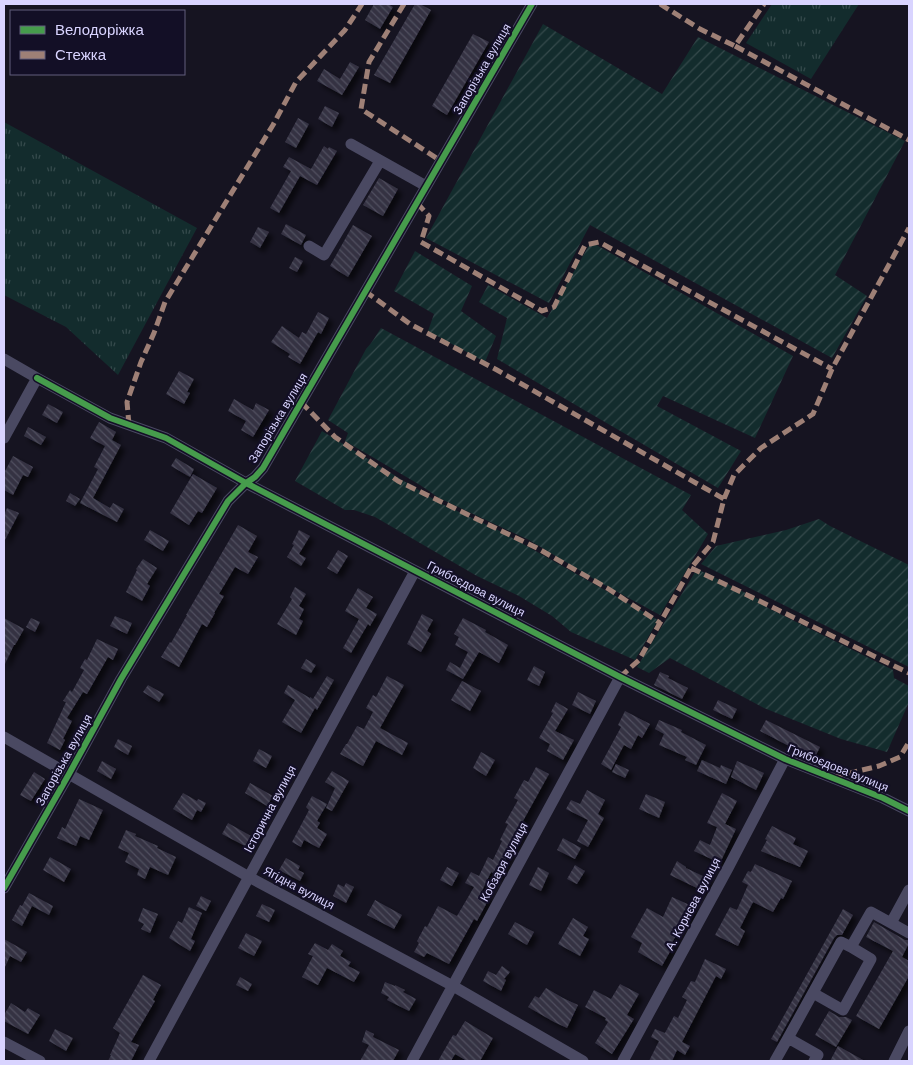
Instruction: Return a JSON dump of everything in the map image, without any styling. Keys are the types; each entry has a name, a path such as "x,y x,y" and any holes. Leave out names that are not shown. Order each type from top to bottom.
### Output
{"street":[{"name":"Запорізька вулиця","path":"4,888 121,679 228,502 263,468 532,4"},
{"path":"351,144 426,186"},
{"path":"308,246 324,255 380,161"},
{"name":"Грибоєдова вулиця","path":"4,359 110,418 166,438 246,483 620,677 785,759 883,798 909,811"},
{"path":"4,438 37,378"},
{"name":"Історична вулиця","path":"149,1061 415,570"},
{"name":"Кобзаря вулиця","path":"412,1061 620,677"},
{"name":"Ягідна вулиця","path":"4,737 249,877 453,986 583,1061"},
{"name":"А. Корнєва вулиця","path":"623,1061 724,876 785,759"},
{"path":"891,923 909,890"},
{"path":"851,948 870,912 909,933"},
{"path":"775,1061 841,942 871,959 843,1010 813,993"},
{"path":"894,1061 909,1031"},
{"path":"788,1038 818,1055 814,1061"},
{"path":"4,1042 40,1061"}],"green space":[{"path":"772,4 859,4 811,79 746,43"},
{"path":"543,24 662,94 698,37 905,141 835,275 867,296 832,358 590,225 549,303 426,238"},
{"path":"4,122 197,228 118,375 66,327 4,295"},
{"path":"591,242 793,356 755,438 663,396 657,406 741,451 718,488 497,359 507,318 479,302 488,285 547,318"},
{"path":"415,251 472,286 461,311 496,336 485,362 428,331 434,314 394,291"},
{"path":"381,328 691,495 682,510 708,534 660,615 599,582 529,540 439,498 345,441 348,433 328,420 366,349"},
{"path":"322,431 440,503 502,532 658,620 635,660 571,632 552,616 519,596 477,576 375,517 354,510 345,510 295,481"},
{"path":"819,519 909,565 909,667 701,564 716,546 786,530"},
{"path":"697,569 760,600 768,608 893,670 894,678 909,686 909,702 887,752 841,739 764,708 670,658 649,673 637,667"}],"building":[{"path":"374,4 388,4 393,7 380,29 365,20"},
{"path":"415,4 420,4 431,10 390,83 374,75"},
{"path":"473,34 489,42 447,115 432,106"},
{"path":"350,62 359,67 342,95 317,81 324,69 340,79"},
{"path":"325,106 339,113 332,127 318,119"},
{"path":"298,118 309,124 296,148 285,142"},
{"path":"324,146 337,151 317,185 300,176 279,213 270,208 291,171 283,167 289,157 311,169"},
{"path":"379,178 398,189 383,216 363,205"},
{"path":"286,224 306,235 301,245 281,234"},
{"path":"353,225 372,236 348,277 330,266"},
{"path":"258,227 269,232 260,248 250,242"},
{"path":"295,257 303,261 297,272 289,268"},
{"path":"318,312 329,318 321,334 318,332 300,364 288,357 290,354 271,342 282,326 299,338 302,332 306,334"},
{"path":"179,371 194,379 187,392 190,393 184,404 166,394"},
{"path":"234,399 253,410 256,403 269,410 253,437 241,430 246,421 228,411"},
{"path":"48,404 63,412 57,423 42,415"},
{"path":"99,422 116,432 112,440 121,445 93,498 110,508 113,503 124,509 117,522 80,503 98,469 94,467 105,446 90,438"},
{"path":"28,427 46,437 41,445 24,436"},
{"path":"13,456 33,467 28,477 23,475 13,495 4,490 4,473"},
{"path":"176,458 194,469 190,477 171,466"},
{"path":"193,474 217,488 202,513 198,511 189,525 170,513"},
{"path":"70,493 80,499 75,506 66,501"},
{"path":"7,508 19,513 4,542 4,515"},
{"path":"238,525 257,536 248,552 258,557 248,574 235,567 219,594 224,596 215,613 207,627 202,624 179,667 161,657 171,643"},
{"path":"150,530 169,541 163,551 144,540"},
{"path":"299,530 310,536 299,554 306,558 301,566 287,557 294,545 292,544"},
{"path":"338,550 348,556 337,574 327,568"},
{"path":"143,559 157,568 147,584 150,586 142,601 126,592 136,569"},
{"path":"295,587 306,594 299,606 304,609 299,619 303,621 296,635 277,624 292,599 290,597"},
{"path":"358,588 373,597 366,608 377,614 370,626 368,624 351,653 343,648 359,619 345,611"},
{"path":"422,614 433,620 427,631 431,634 421,652 407,644"},
{"path":"115,616 132,623 127,634 110,626"},
{"path":"4,618 24,629 4,666"},
{"path":"31,618 40,622 35,632 26,627"},
{"path":"463,618 486,630 485,632 508,645 499,663 479,652 463,679 446,670 450,662 460,668 468,652 455,645 459,637 454,634"},
{"path":"97,639 118,649 113,660 108,657 87,694 83,692 67,718 72,721 60,750 47,743 66,702 63,701 70,690 72,692 84,670 80,668 85,659 87,660"},
{"path":"306,659 316,665 311,673 301,668"},
{"path":"534,666 545,672 539,686 527,680"},
{"path":"660,672 688,688 682,699 654,685"},
{"path":"327,676 334,680 301,733 282,722 295,700 284,693 288,685 313,699"},
{"path":"387,676 404,685 380,728 408,743 402,755 376,741 363,766 340,754 357,726 364,729 373,712 366,708 373,695 376,697"},
{"path":"462,681 481,691 470,711 451,700"},
{"path":"148,685 164,694 159,702 143,692"},
{"path":"578,692 596,701 590,714 572,705"},
{"path":"718,700 737,709 732,719 713,710"},
{"path":"556,702 568,709 555,731 574,740 563,760 547,751 550,744 539,738 553,713 551,712"},
{"path":"625,711 650,724 642,738 638,735 631,749 624,745 611,770 601,764 621,727 618,725"},
{"path":"659,720 682,730 681,732 706,745 696,765 685,760 687,757 659,745 664,734 655,729"},
{"path":"766,720 820,747 814,759 760,731"},
{"path":"118,739 132,746 128,755 114,747"},
{"path":"259,749 272,756 266,768 253,761"},
{"path":"481,752 495,760 486,776 473,768"},
{"path":"702,760 720,768 721,765 732,770 726,784 697,771"},
{"path":"102,761 116,769 111,779 97,771"},
{"path":"737,761 764,773 756,790 731,777"},
{"path":"616,764 629,770 625,778 612,772"},
{"path":"536,767 549,774 523,821 526,823 503,865 505,866 500,877 491,872 481,893 490,897 477,921 474,919 449,964 427,953 424,957 414,952 419,943 417,941 438,906 457,916 474,887 465,883 471,872 479,876 488,857 493,860 508,824 505,823 518,800 514,798 524,780 528,782"},
{"path":"332,771 349,781 332,811 326,808 335,788 325,782"},
{"path":"34,772 45,779 31,801 20,795"},
{"path":"250,783 273,796 267,806 245,793"},
{"path":"587,790 605,800 598,814 604,818 588,847 577,841 588,820 566,809 571,800 580,804"},
{"path":"183,793 197,801 198,799 206,803 201,812 197,810 192,820 173,809"},
{"path":"722,793 737,801 725,824 736,829 720,863 694,851 700,840 710,845 717,827 707,823"},
{"path":"646,794 665,802 659,818 639,809"},
{"path":"312,796 327,804 317,821 320,823 317,828 327,834 319,848 304,840 301,847 292,842 309,810 306,807"},
{"path":"79,799 103,810 89,840 80,836 76,846 57,838 62,827 65,829"},
{"path":"228,823 251,836 245,846 222,834"},
{"path":"772,826 796,838 793,844 808,851 800,867 761,851"},
{"path":"126,830 176,857 168,875 150,867 145,879 137,875 139,869 125,862 129,853 118,848"},
{"path":"563,838 581,848 575,859 557,850"},
{"path":"50,857 71,869 64,882 43,870"},
{"path":"286,858 300,866 298,870 304,873 300,881 279,870"},
{"path":"677,861 686,868 709,879 703,891 670,875"},
{"path":"755,864 792,881 783,899 781,898 773,912 753,902 740,928 745,931 738,946 715,935 730,907 737,910 748,885 742,882 748,871 751,872"},
{"path":"575,865 585,871 577,884 567,879"},
{"path":"447,867 459,873 452,886 440,880"},
{"path":"538,867 549,873 541,891 529,885"},
{"path":"346,883 354,887 346,903 333,896 338,884 344,887"},
{"path":"29,893 53,906 49,915 32,906 22,926 12,920"},
{"path":"201,896 211,901 206,911 196,906"},
{"path":"672,897 694,907 688,920 685,918 662,966 638,952 642,943 631,937 647,908 663,917"},
{"path":"375,900 402,915 394,929 367,915"},
{"path":"262,904 275,910 269,922 256,916"},
{"path":"189,907 202,913 191,939 195,941 190,951 169,938 178,921 182,923"},
{"path":"143,908 158,914 150,933 141,929 144,924 138,921"},
{"path":"843,909 853,915 842,935 837,935 834,938 777,1042 771,1039"},
{"path":"573,918 588,927 583,936 589,939 580,956 558,944"},
{"path":"515,922 534,932 527,945 508,934"},
{"path":"874,922 905,940 909,940 902,957 909,961 909,976 879,1029 856,1016 893,951 866,937"},
{"path":"246,933 262,941 254,956 238,948"},
{"path":"4,939 27,952 21,962 10,956 4,969"},
{"path":"315,943 328,950 332,944 343,951 340,956 351,962 348,966 360,972 354,982 327,968 318,985 302,977 313,956 308,954"},
{"path":"705,959 726,969 721,979 716,976 682,1042 690,1046 685,1055 677,1050 672,1061 649,1061 659,1041 651,1037 655,1029 665,1033 674,1016 678,1018 687,1000 682,997 691,981 695,982"},
{"path":"502,966 510,972 504,979 506,980 501,991 483,981 488,971 496,975"},
{"path":"143,975 161,985 153,1000 155,1001 131,1042 139,1045 131,1061 108,1061 120,1033 113,1028"},
{"path":"240,977 252,984 248,991 236,985"},
{"path":"385,982 405,990 403,992 416,999 409,1011 387,1000 389,997 381,993"},
{"path":"620,984 639,994 627,1015 634,1019 612,1054 595,1043 608,1022 605,1020 606,1018 585,1007 594,990 611,999"},
{"path":"546,988 578,1005 567,1028 528,1007 535,996 539,998"},
{"path":"11,1003 25,1012 28,1008 40,1015 28,1034 4,1021 4,1015"},
{"path":"829,1011 839,1017 846,1017 852,1020 836,1047 815,1035"},
{"path":"465,1021 493,1038 480,1061 467,1061 455,1054 451,1061 438,1061 453,1035 456,1036"},
{"path":"55,1029 73,1038 66,1051 49,1041"},
{"path":"366,1030 374,1034 373,1037 399,1050 393,1061 360,1061 369,1045 362,1042"},
{"path":"838,1046 865,1061 830,1061"}],"marked path":[{"path":"129,425 127,402 165,302 273,125 296,82 345,30 362,4"},
{"path":"404,4 369,62 361,109 441,161"},
{"path":"660,4 700,29 735,46 764,4"},
{"path":"735,46 909,140"},
{"path":"417,203 429,216 421,242 542,311 554,307 585,245 599,242 832,369"},
{"path":"620,677 639,660 691,568 713,542 724,499 734,475 761,448 813,414 832,369 909,228"},
{"path":"365,291 410,324 497,370 724,499"},
{"path":"301,402 335,437 398,481 537,548 607,588 660,623"},
{"path":"691,568 909,673"},
{"path":"833,777 879,766 900,757 909,742"}],"cycle path":[{"path":"4,888 121,679 228,501 263,468 532,4"},
{"path":"37,378 110,418 166,438 246,483 620,677 785,759 883,798 909,811"}]}
